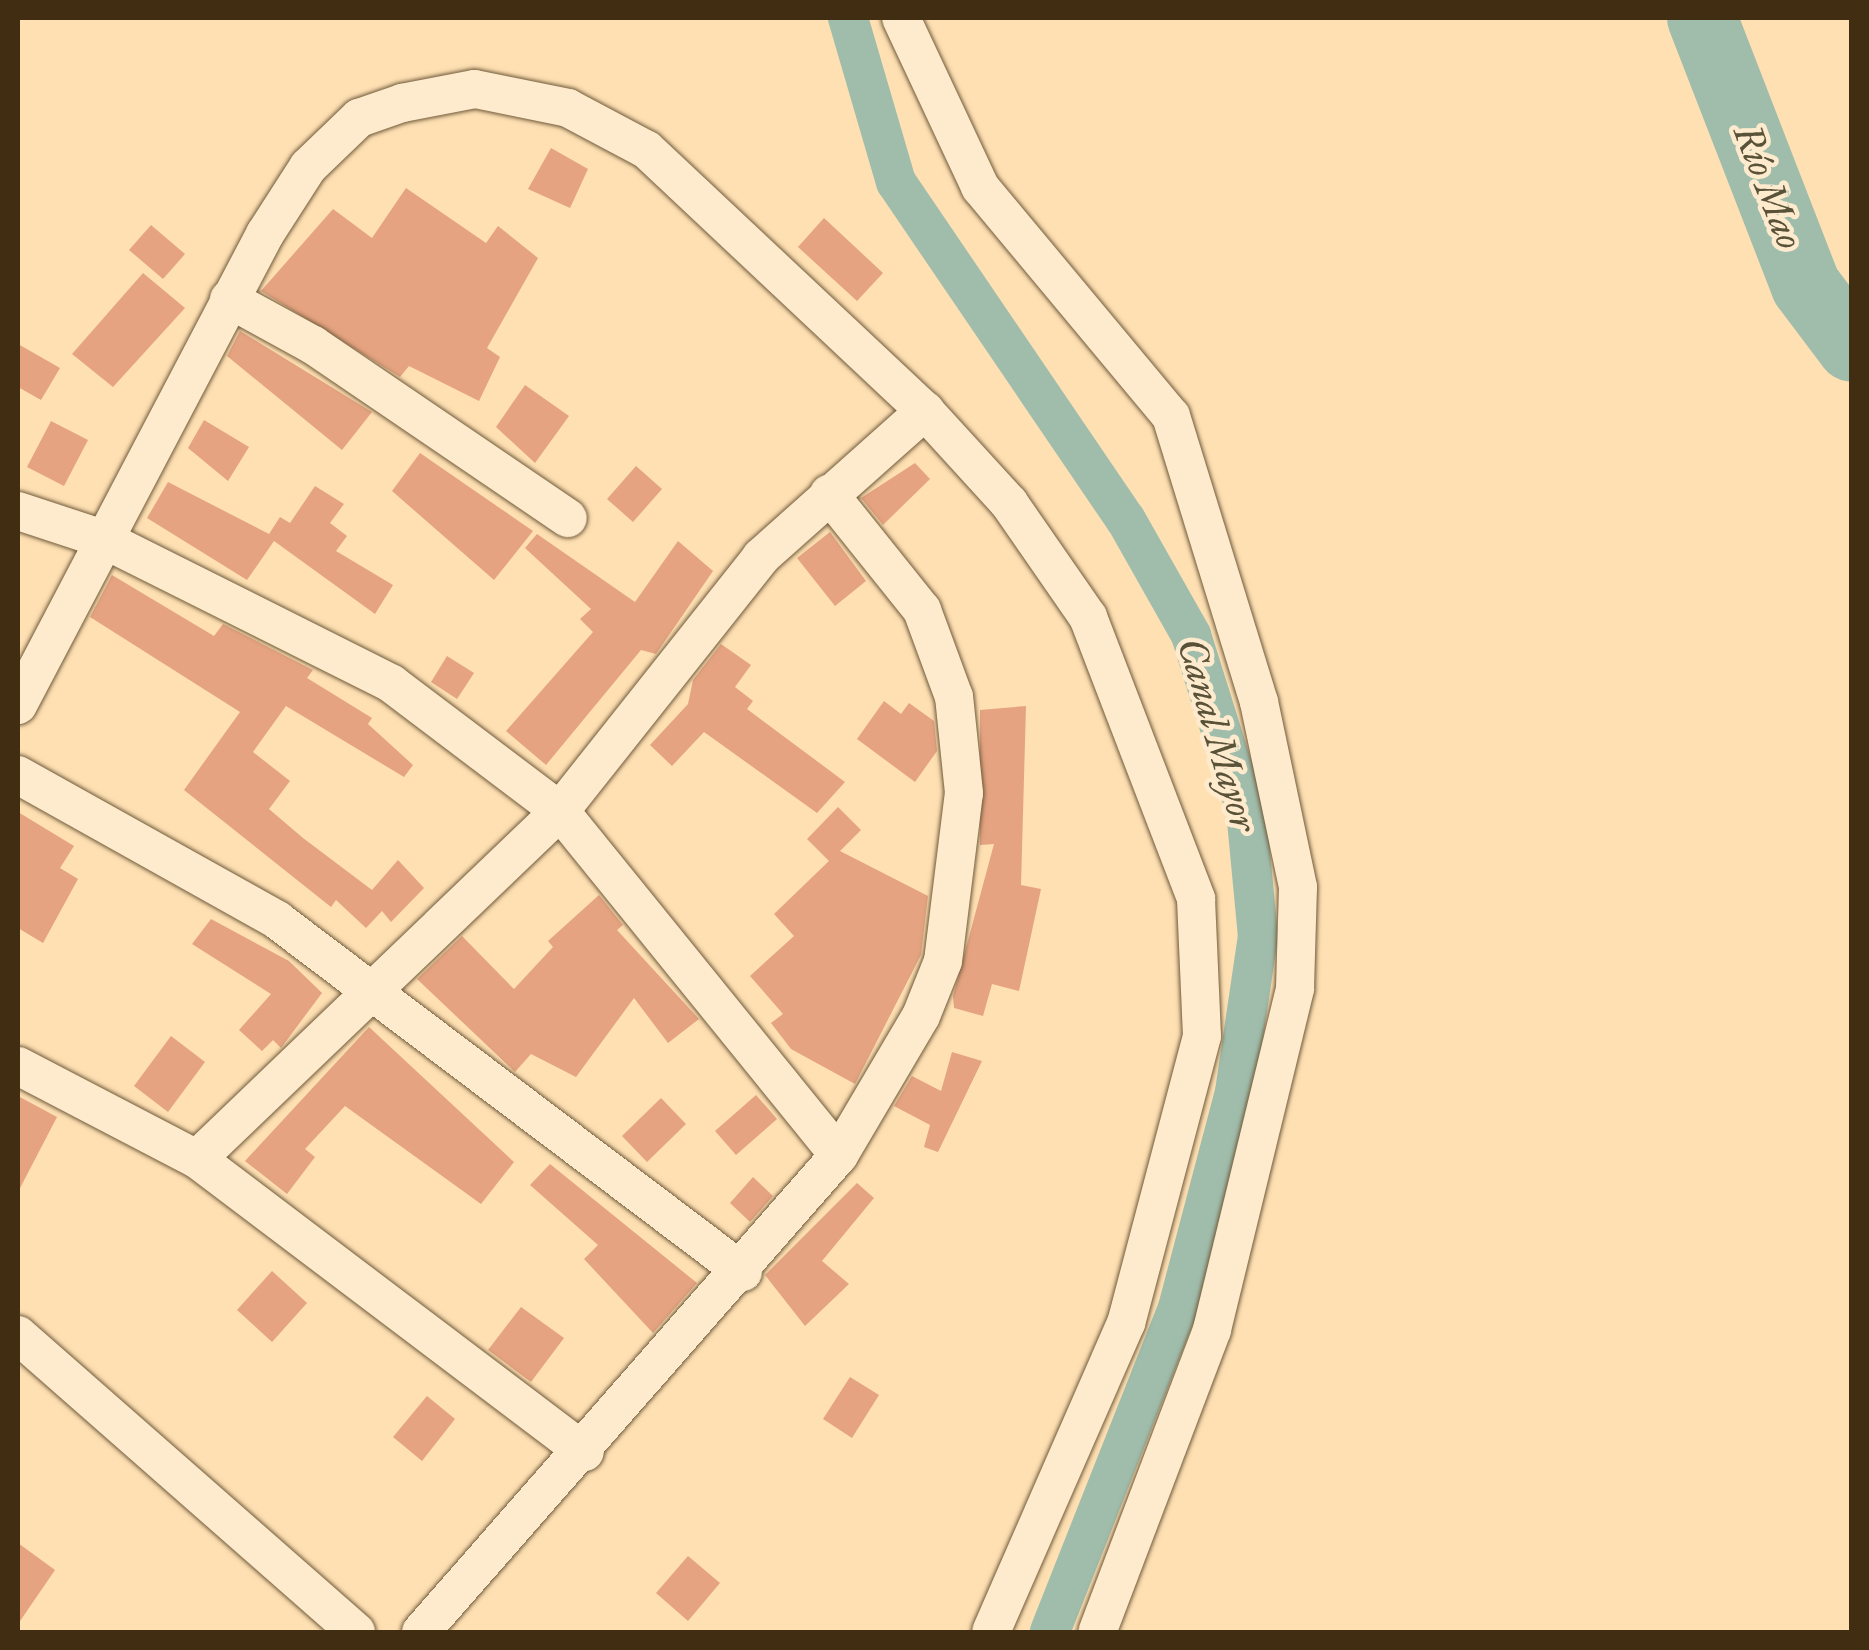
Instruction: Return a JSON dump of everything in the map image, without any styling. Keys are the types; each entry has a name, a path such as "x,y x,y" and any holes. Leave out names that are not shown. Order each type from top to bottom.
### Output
{"street":[{"path":"901,18 980,188 1171,416 1260,702 1298,887 1295,990 1222,1293 1097,1632"},
{"path":"18,704 229,299 308,167 359,118 475,89 568,108 647,150 925,411 1009,503 1088,617 1196,898 1202,1036 1126,1324 991,1632"},
{"path":"229,299 313,344 568,518"},
{"path":"198,1159 373,986 560,811 761,557 925,411"},
{"path":"420,1632 743,1272 839,1154 921,1016 943,960 964,793 954,698 922,610 829,494"},
{"path":"18,510 104,539 392,684 560,811 839,1154"},
{"path":"18,776 277,920 373,986 743,1272"},
{"path":"18,1066 198,1159 584,1452"},
{"path":"18,1335 356,1632"}],"building":[{"path":"551,148 588,169 570,208 528,189"},
{"path":"406,188 486,243 498,226 538,258 487,348 500,357 479,401 409,366 400,377 261,291 333,209 372,238"},
{"path":"824,218 883,273 857,301 798,247"},
{"path":"151,225 185,254 163,279 129,250"},
{"path":"143,273 185,308 113,387 72,354"},
{"path":"240,331 372,412 342,450 227,356"},
{"path":"18,344 60,368 41,400 18,387"},
{"path":"525,385 569,416 535,463 496,427"},
{"path":"204,420 249,447 228,481 188,448"},
{"path":"51,421 88,440 64,486 27,467"},
{"path":"420,453 533,531 494,580 392,491"},
{"path":"915,463 930,479 883,525 861,498"},
{"path":"636,466 662,489 633,522 607,499"},
{"path":"168,482 269,534 280,517 290,523 315,486 344,504 330,523 347,536 336,551 393,585 375,614 274,541 247,580 147,518"},
{"path":"830,532 866,581 835,606 797,558"},
{"path":"537,534 635,602 678,541 713,571 656,654 641,650 546,765 506,731 593,632 580,619 591,609 525,548"},
{"path":"112,575 214,636 223,624 313,670 307,678 372,718 368,724 413,765 404,777 286,706 253,752 290,781 269,809 303,838 372,890 398,860 424,888 391,922 382,911 366,928 336,900 331,907 184,790 240,712 90,617"},
{"path":"721,644 751,665 735,687 753,701 747,709 845,782 817,813 704,732 672,766 650,745 688,704 693,680"},
{"path":"447,656 474,673 457,699 431,682"},
{"path":"884,701 901,714 909,703 934,721 937,751 915,782 857,739"},
{"path":"1026,706 1021,885 1041,889 1019,991 992,984 983,1016 954,1008 953,996 994,844 980,845 980,710"},
{"path":"838,807 861,830 840,851 928,896 921,955 855,1084 791,1049 771,1023 783,1014 750,976 794,936 774,914 829,861 807,839"},
{"path":"18,812 74,846 60,868 78,879 43,943 18,928"},
{"path":"599,895 623,925 617,930 699,1019 668,1043 634,998 576,1077 531,1054 515,1072 417,979 462,936 514,989 553,947 548,941"},
{"path":"211,919 289,961 322,993 281,1048 273,1040 262,1051 239,1030 271,994 192,944"},
{"path":"369,1027 514,1162 481,1204 345,1106 305,1149 315,1157 287,1194 245,1161"},
{"path":"171,1036 205,1062 168,1112 134,1086"},
{"path":"952,1052 982,1061 938,1152 924,1147 930,1125 894,1106 912,1076 941,1091"},
{"path":"756,1095 777,1119 736,1155 715,1131"},
{"path":"18,1096 57,1117 18,1192"},
{"path":"661,1098 686,1124 647,1162 622,1136"},
{"path":"550,1164 697,1283 653,1333 584,1259 598,1245 530,1185"},
{"path":"753,1177 773,1196 750,1222 730,1203"},
{"path":"857,1183 874,1198 822,1261 849,1284 805,1326 765,1275"},
{"path":"272,1271 307,1303 272,1342 237,1310"},
{"path":"521,1307 564,1338 531,1382 488,1350"},
{"path":"850,1377 879,1395 852,1438 823,1419"},
{"path":"427,1396 455,1419 422,1461 393,1437"},
{"path":"18,1543 55,1570 18,1624"},
{"path":"688,1556 720,1583 688,1621 656,1593"}],"waterway":[{"name":"Canal Mayor","path":"848,18 896,182 1126,520 1191,635 1246,810 1258,936 1235,1092 1178,1308 1050,1632"},
{"name":"Río Mao","path":"1702,18 1806,286 1852,347"}]}
